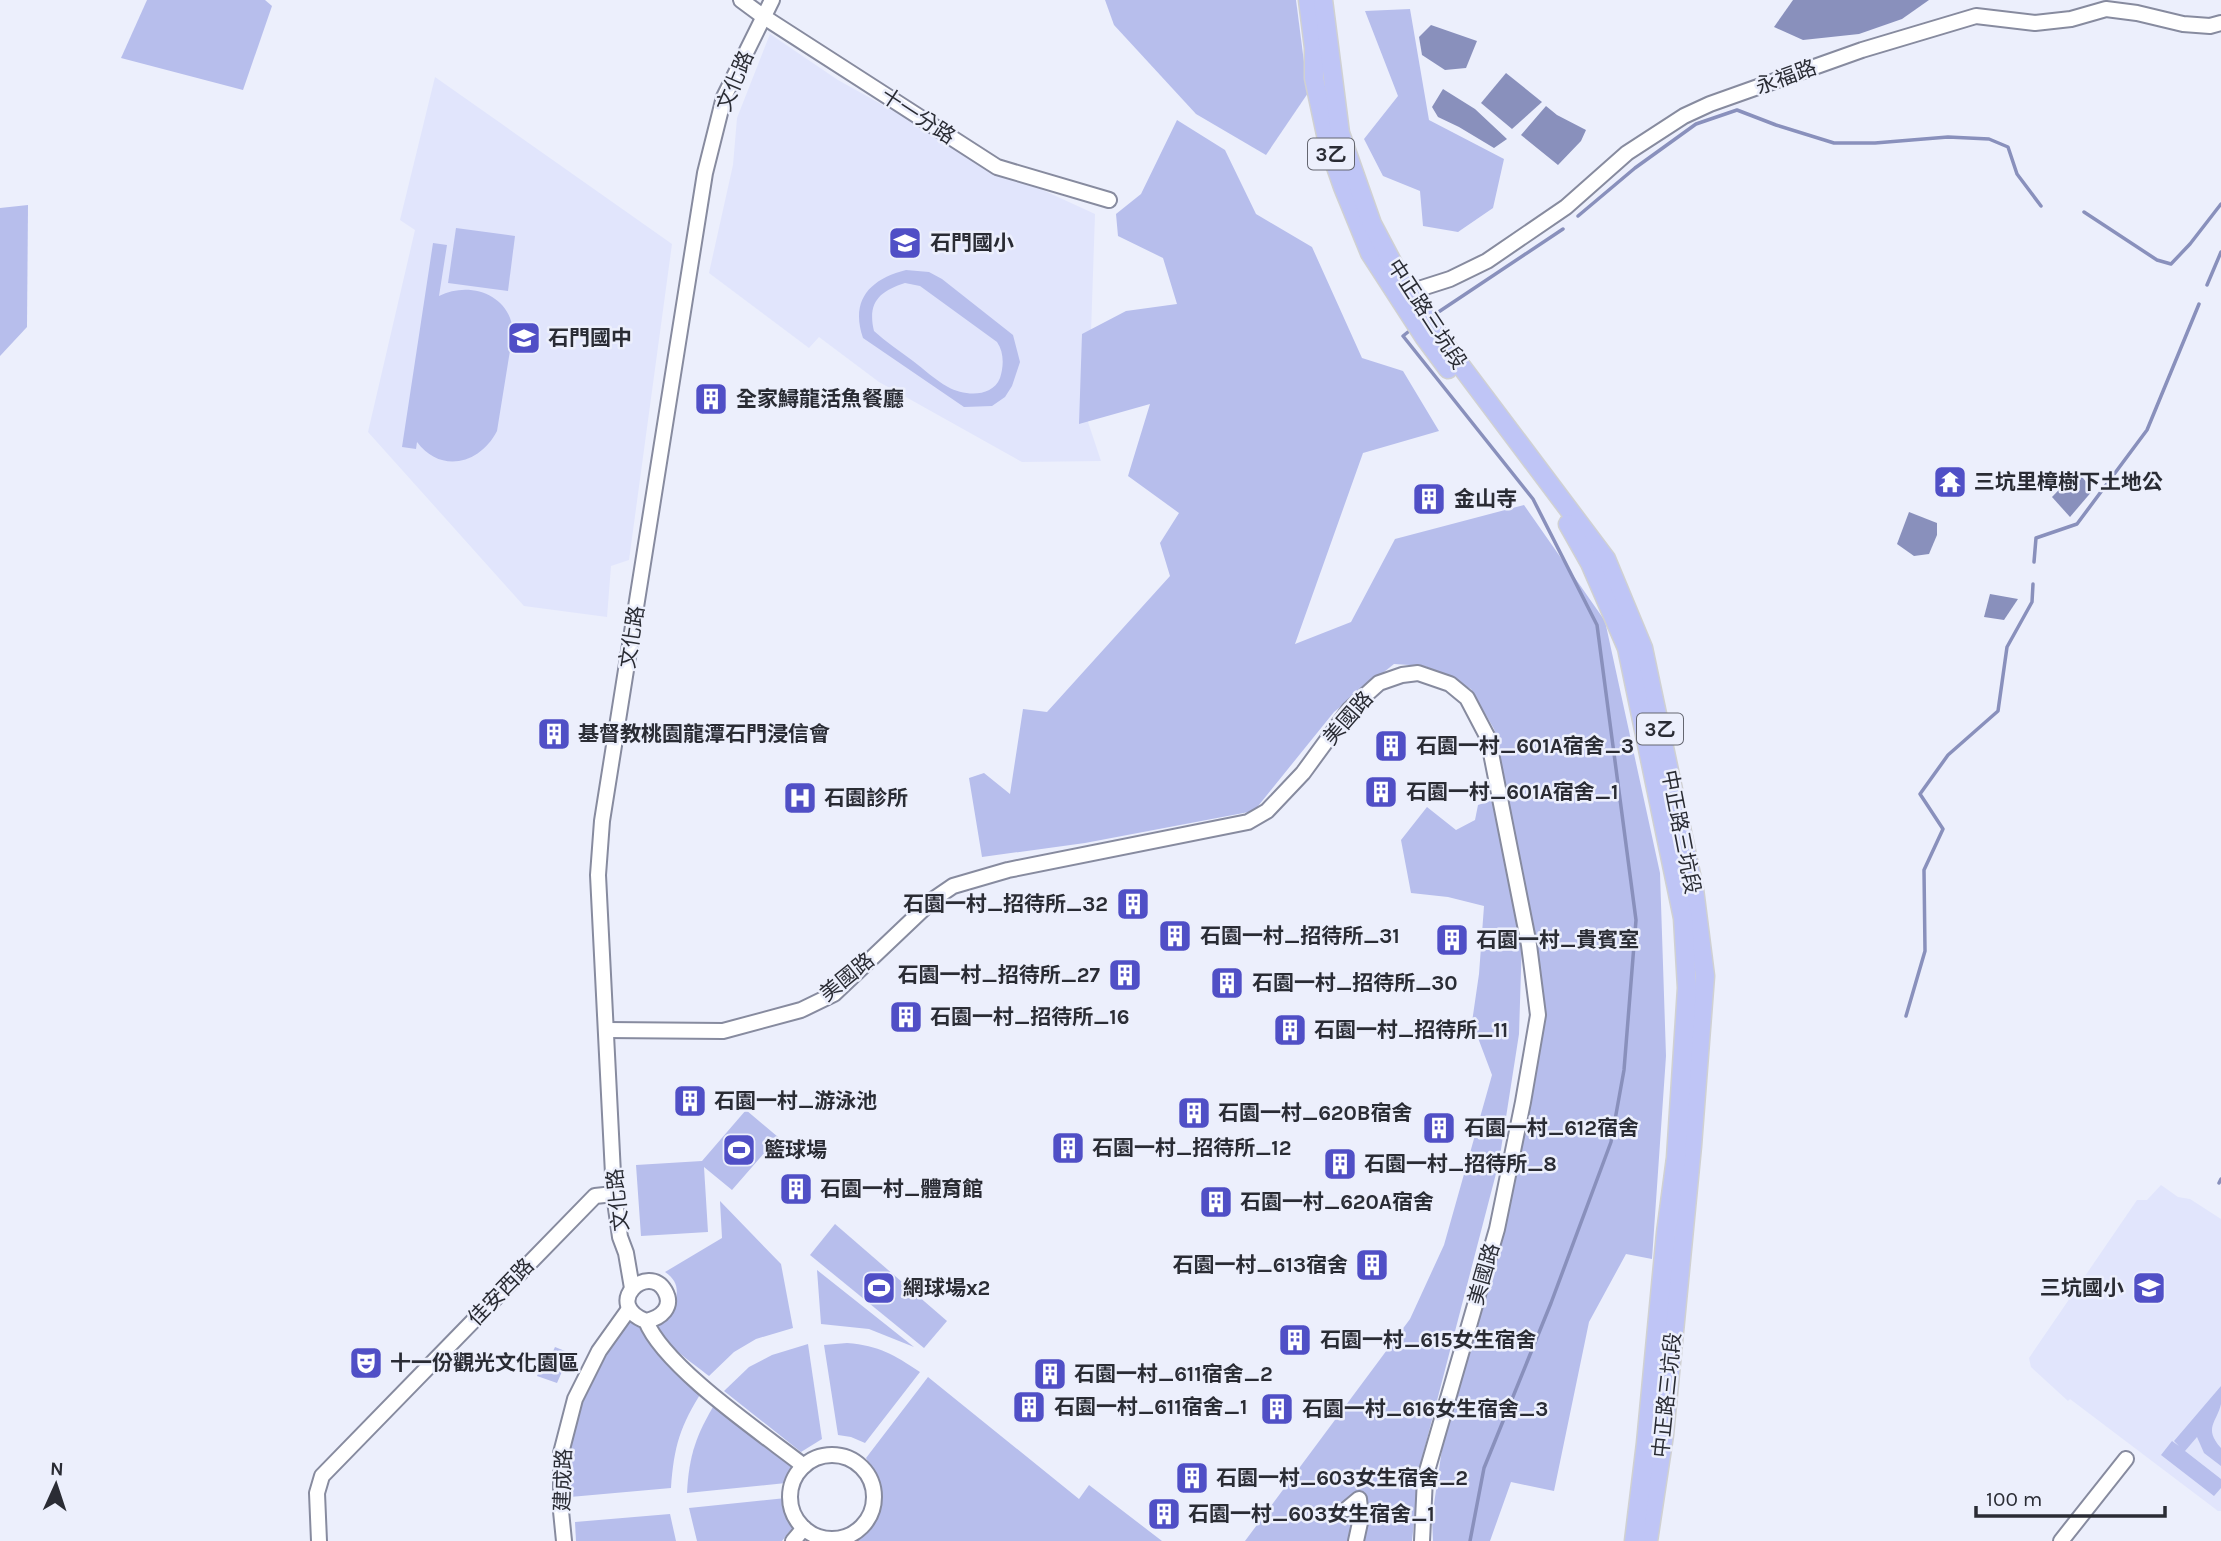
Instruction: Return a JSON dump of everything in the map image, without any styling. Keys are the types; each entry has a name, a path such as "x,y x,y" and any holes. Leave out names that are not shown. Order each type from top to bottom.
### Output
{"main road":[{"name":"中正路三坑段","path":"1308,0 1314,48 1314,78 1328,144 1370,253 1452,354 1606,559 1643,649 1694,889 1705,976 1692,1146 1664,1435 1648,1541"},
{"name":"中正路三坑段","path":"1324,0 1340,133 1372,224 1404,294 1425,338 1569,526 1590,563 1627,648 1683,918 1687,988 1676,1158 1634,1541"}],"street":[{"name":"十一分路","path":"741,0 997,167 1109,200"},
{"name":"文化路","path":"629,1309 629,1294 632,1288 626,1253 620,1237 614,1194 598,875 602,821 705,173 724,97 772,0"},
{"name":"永福路","path":"1404,294 1450,279 1487,261 1566,207 1627,153 1684,116 1710,104 1862,50 1976,16 2035,23 2071,19 2106,9 2183,24 2210,26 2221,23"},
{"name":"美國路","path":"607,1030 723,1031 801,1010 834,994 934,899 953,886 1008,870 1248,822 1267,811 1303,773 1349,710 1379,683 1418,673 1450,684 1467,698 1488,738 1529,945 1538,1015 1497,1229 1425,1478 1422,1541"},
{"name":"佳安西路","path":"319,1541 317,1493 322,1476 595,1196 614,1194"},
{"path":"629,1309 636,1317 646,1321 657,1319 666,1311 668,1299 664,1288 654,1282 642,1282 632,1288"},
{"name":"建成路","path":"564,1541 561,1453 575,1399 599,1351 629,1309"},
{"path":"646,1321 651,1335 671,1358 804,1466"},
{"path":"828,1455 845,1458 860,1466 867,1475 874,1495 869,1516 855,1532 845,1537 823,1538 804,1528 794,1514 790,1497 794,1480 804,1466 828,1455"},
{"path":"2061,1541 2126,1459"},
{"path":"1347,1508 1359,1499 1361,1518 1356,1541"},
{"path":"793,1541 804,1528"}],"shaded area":[{"path":"147,0 265,0 272,6 243,90 121,58"},
{"path":"1105,0 1296,0 1308,93 1266,155 1196,114 1114,25"},
{"path":"1793,0 1929,0 1902,19 1859,34 1803,40 1774,27"},
{"path":"1410,9 1429,120 1504,159 1493,208 1458,232 1423,226 1420,191 1383,176 1364,139 1398,96 1365,11"},
{"path":"1431,25 1477,41 1466,68 1445,70 1422,55 1419,37"},
{"name":"石門國小","path":"770,34 838,80 922,127 960,152 1095,214 1088,422 1101,461 1022,462 879,382 819,337 809,348 709,273 733,165 737,118"},
{"path":"1506,73 1542,102 1512,129 1481,103"},
{"name":"石門國中","path":"435,77 672,244 629,560 611,566 607,617 524,606 368,432 415,230 400,220"},
{"path":"1443,89 1475,109 1507,139 1494,148 1438,117 1432,107"},
{"path":"1546,106 1586,130 1581,141 1558,165 1521,135"},
{"path":"1177,120 1225,150 1256,214 1312,247 1362,358 1403,371 1439,431 1363,453 1295,644 1351,622 1395,539 1524,505 1605,621 1660,873 1666,1056 1652,1259 1626,1254 1589,1322 1554,1491 1511,1482 1490,1541 1433,1541 1432,1518 1445,1428 1528,1105 1536,938 1494,729 1471,689 1425,666 1394,664 1334,712 1254,811 1085,843 982,857 969,778 984,773 1010,794 1023,709 1047,712 1170,576 1160,543 1179,513 1128,476 1150,404 1079,424 1082,334 1126,311 1177,304 1163,258 1118,236 1116,214 1141,194"},
{"path":"28,205 27,327 0,356 0,208"},
{"path":"456,228 515,236 508,291 448,283"},
{"path":"433,243 447,245 439,296 463,290 487,294 505,309 511,319 513,332 497,431 481,451 460,461 437,458 417,442 416,449 402,447"},
{"path":"906,270 929,272 942,279 1013,335 1020,362 1012,386 1005,397 992,406 964,407 863,338 859,313 861,302 873,285","holes":["905,283 920,286 997,342 1002,355 1002,369 1000,378 991,389 969,393 948,387 874,331 872,312 882,294"]},
{"path":"2077,471 2093,490 2070,517 2052,497"},
{"path":"1909,512 1937,523 1937,535 1929,554 1914,556 1897,544"},
{"path":"1990,594 2018,599 2004,620 1984,617"},
{"path":"1496,799 1522,939 1519,1034 1499,1162 1420,1466 1412,1541 1245,1541 1410,1319 1444,1245 1492,1075 1472,1022 1484,906 1448,897 1411,893 1401,840 1427,807 1456,830 1475,820 1478,805"},
{"path":"746,1110 778,1137 732,1190 704,1167 708,1232 641,1236 636,1165 702,1161"},
{"name":"三坑國小","path":"2161,1185 2178,1197 2190,1199 2221,1219 2221,1511 2070,1399 2068,1401 2031,1367 2029,1358 2137,1200 2147,1200"},
{"path":"720,1201 781,1264 793,1328 756,1339 734,1352 709,1376 671,1345 658,1323 669,1319 677,1293 675,1282 665,1272 722,1238"},
{"name":"網球場x2","path":"835,1224 947,1321 924,1348 810,1255"},
{"path":"817,1270 914,1347 869,1329 821,1324"},
{"path":"634,1315 703,1390 680,1437 671,1488 570,1497 570,1447 578,1411 593,1377"},
{"path":"847,1343 886,1352 920,1372 865,1443 838,1435 824,1345"},
{"path":"808,1344 822,1439 801,1452 724,1391 749,1367 772,1355"},
{"path":"555,1347 570,1353 557,1383 537,1376 546,1357 550,1358"},
{"path":"928,1377 1079,1499 1089,1485 1162,1541 846,1541 844,1528 865,1517 875,1500 875,1480 866,1458"},
{"path":"2221,1386 2221,1404 2212,1430 2221,1448 2221,1466 2204,1453 2197,1437 2185,1451 2221,1479 2221,1488 2214,1496 2161,1455 2172,1441 2179,1446 2174,1441"},
{"path":"716,1402 793,1462 786,1483 687,1493 695,1446"},
{"path":"786,1498 791,1514 797,1522 782,1541 697,1541 689,1508"},
{"path":"670,1514 676,1541 576,1541 575,1522"}],"waterway":[{"path":"1578,216 1635,168 1696,124 1737,110 1834,143 1875,143 1948,137 1989,139 2008,147 2017,174 2041,206"},
{"path":"2084,212 2157,260 2171,264 2221,204"},
{"path":"1437,313 1563,229"},
{"path":"2207,285 2221,252"},
{"path":"2034,562 2036,538 2077,524 2147,430 2199,304"},
{"path":"1408,332 1403,336 1533,499 1597,625 1636,920 1624,1070 1611,1142 1551,1303 1484,1468 1470,1541"},
{"path":"1906,1016 1925,951 1924,870 1943,829 1920,794 1948,755 1998,711 2007,647 2032,602 2033,584"},
{"path":"2219,1183 2221,1179"}],"place":[{"name":"石門國小","path":"905,243"},
{"name":"石門國中","path":"524,338"},
{"name":"全家鱘龍活魚餐廳","path":"711,399"},
{"name":"三坑里樟樹下土地公","path":"1950,482"},
{"name":"金山寺","path":"1429,499"},
{"name":"基督教桃園龍潭石門浸信會","path":"554,734"},
{"name":"石園一村_601A宿舍_3","path":"1391,746"},
{"name":"石園一村_601A宿舍_1","path":"1381,792"},
{"name":"石園診所","path":"800,798"},
{"name":"石園一村_招待所_32","path":"1133,904"},
{"name":"石園一村_招待所_31","path":"1175,936"},
{"name":"石園一村_貴賓室","path":"1452,940"},
{"name":"石園一村_招待所_27","path":"1125,975"},
{"name":"石園一村_招待所_30","path":"1227,983"},
{"name":"石園一村_招待所_16","path":"906,1017"},
{"name":"石園一村_招待所_11","path":"1290,1030"},
{"name":"石園一村_游泳池","path":"690,1101"},
{"name":"石園一村_620B宿舍","path":"1194,1113"},
{"name":"石園一村_612宿舍","path":"1439,1128"},
{"name":"石園一村_招待所_12","path":"1068,1148"},
{"name":"籃球場","path":"739,1150"},
{"name":"石園一村_招待所_8","path":"1340,1164"},
{"name":"石園一村_體育館","path":"796,1189"},
{"name":"石園一村_620A宿舍","path":"1216,1202"},
{"name":"石園一村_613宿舍","path":"1372,1265"},
{"name":"網球場x2","path":"879,1288"},
{"name":"三坑國小","path":"2149,1288"},
{"name":"石園一村_615女生宿舍","path":"1295,1340"},
{"name":"十一份觀光文化園區","path":"366,1363"},
{"name":"石園一村_611宿舍_2","path":"1050,1374"},
{"name":"石園一村_611宿舍_1","path":"1029,1407"},
{"name":"石園一村_616女生宿舍_3","path":"1277,1409"},
{"name":"石園一村_603女生宿舍_2","path":"1192,1478"},
{"name":"石園一村_603女生宿舍_1","path":"1164,1514"}]}
